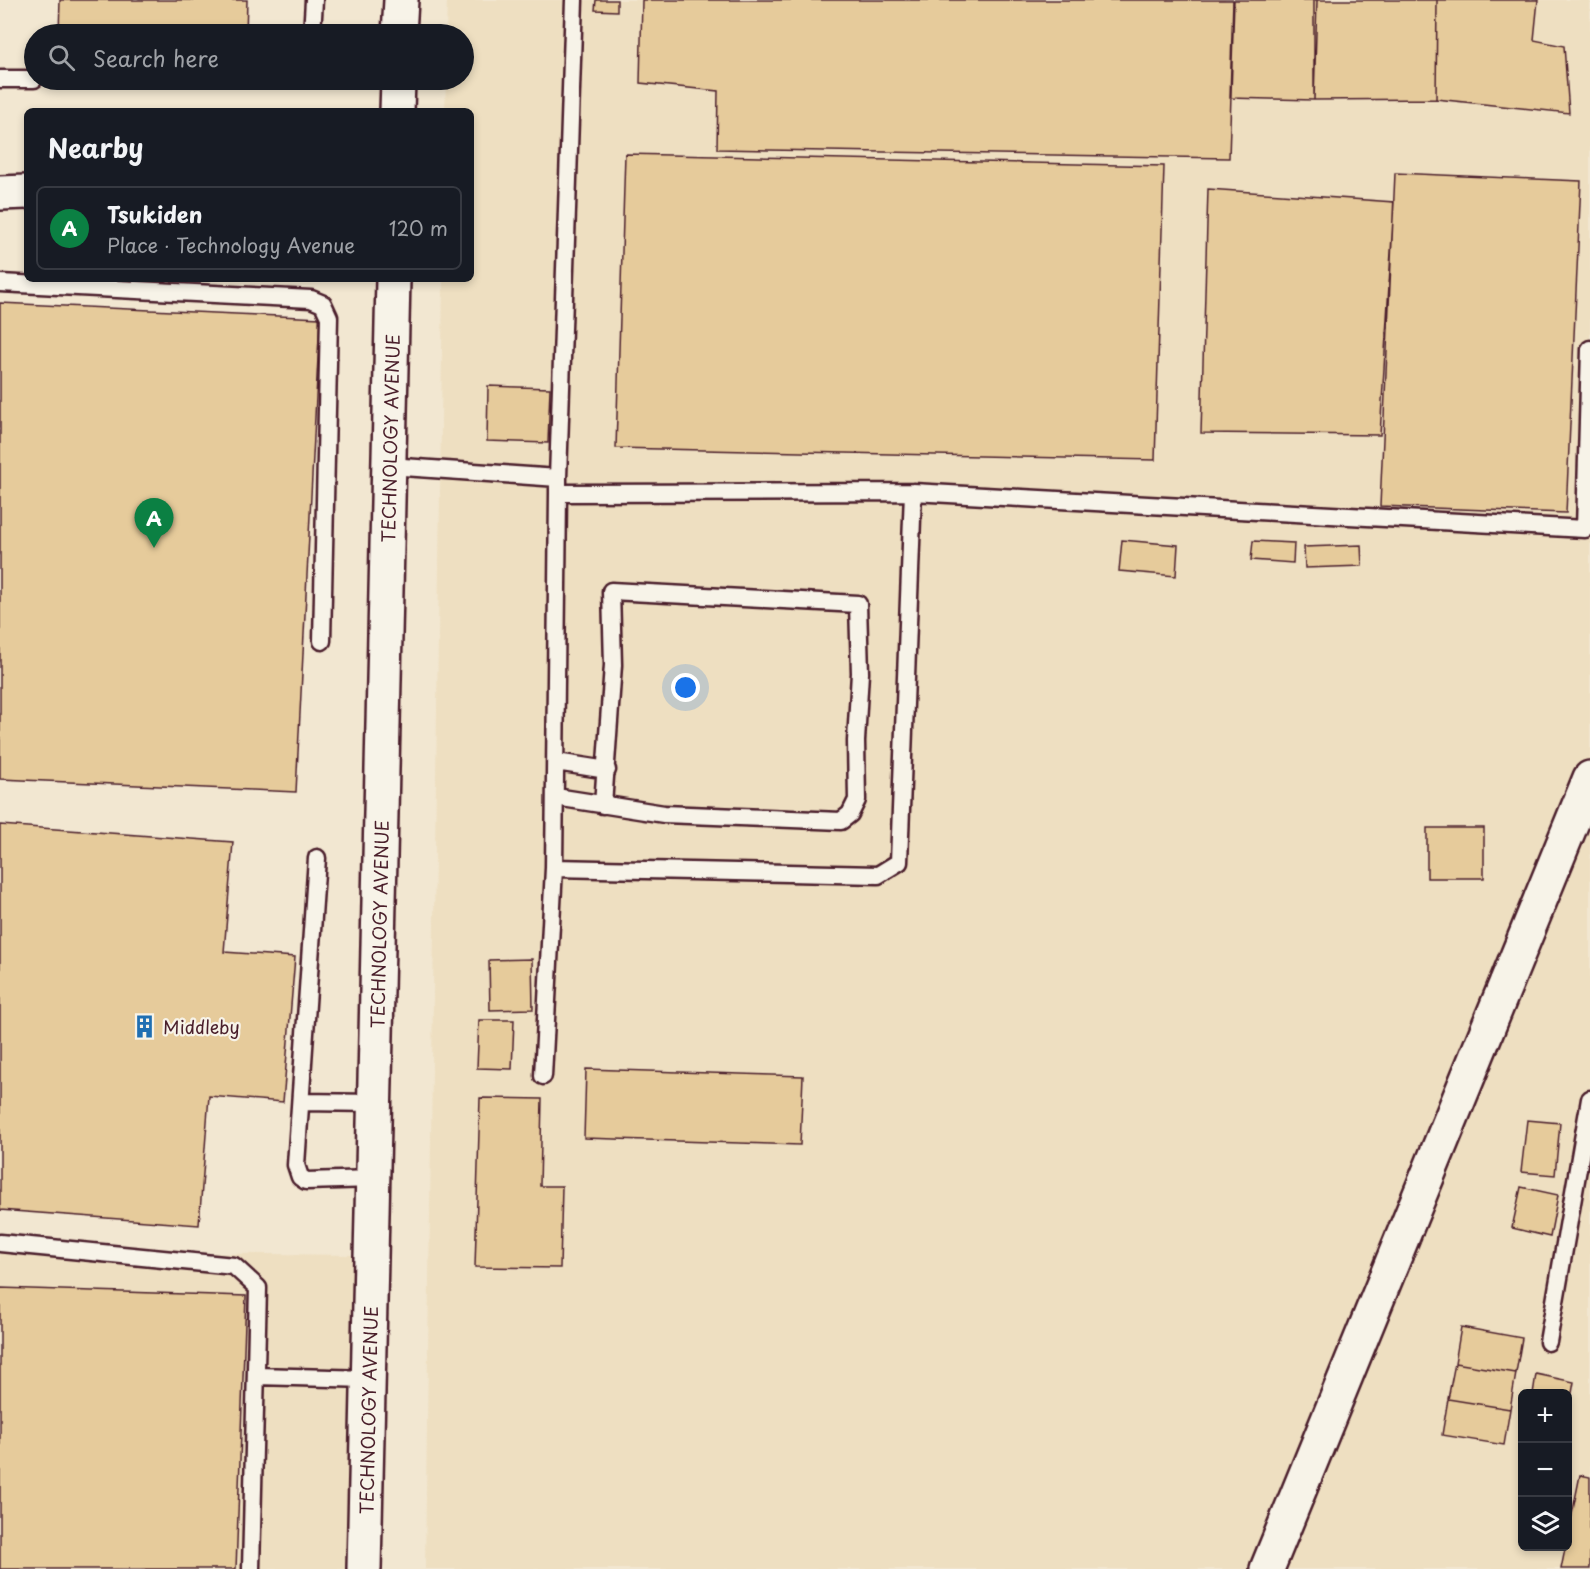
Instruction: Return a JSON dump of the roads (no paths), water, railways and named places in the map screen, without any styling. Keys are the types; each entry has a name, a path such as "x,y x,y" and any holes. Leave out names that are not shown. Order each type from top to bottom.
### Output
{"street":[{"path":"400,24 401,0"},
{"path":"397,108 398,90"},
{"path":"0,193 24,192"},
{"name":"TECHNOLOGY AVENUE","path":"364,1569 393,282"},
{"path":"1267,1569 1590,778"}],"lane":[{"path":"313,24 314,0"},
{"path":"543,1076 554,868 558,486 574,0"},
{"path":"0,79 24,79"},
{"path":"0,283 311,299 323,304 329,316 322,641"},
{"path":"389,466 558,486 913,492 1585,529 1590,349"},
{"path":"554,868 878,875 898,862 913,492"},
{"path":"556,796 603,805 664,814 841,821 850,814 856,800 856,741 860,673 858,604 611,591 613,665 603,805"},
{"path":"556,762 607,770"},
{"path":"317,858 296,1165 300,1177 306,1181 373,1179"},
{"path":"1548,1342 1590,1099"},
{"path":"302,1102 375,1103"},
{"path":"0,1243 234,1266 258,1288 251,1569"},
{"path":"256,1376 369,1380"}],"place":[{"name":"Tsukiden","path":"154,548"},
{"name":"Middleby","path":"145,1026"}]}
